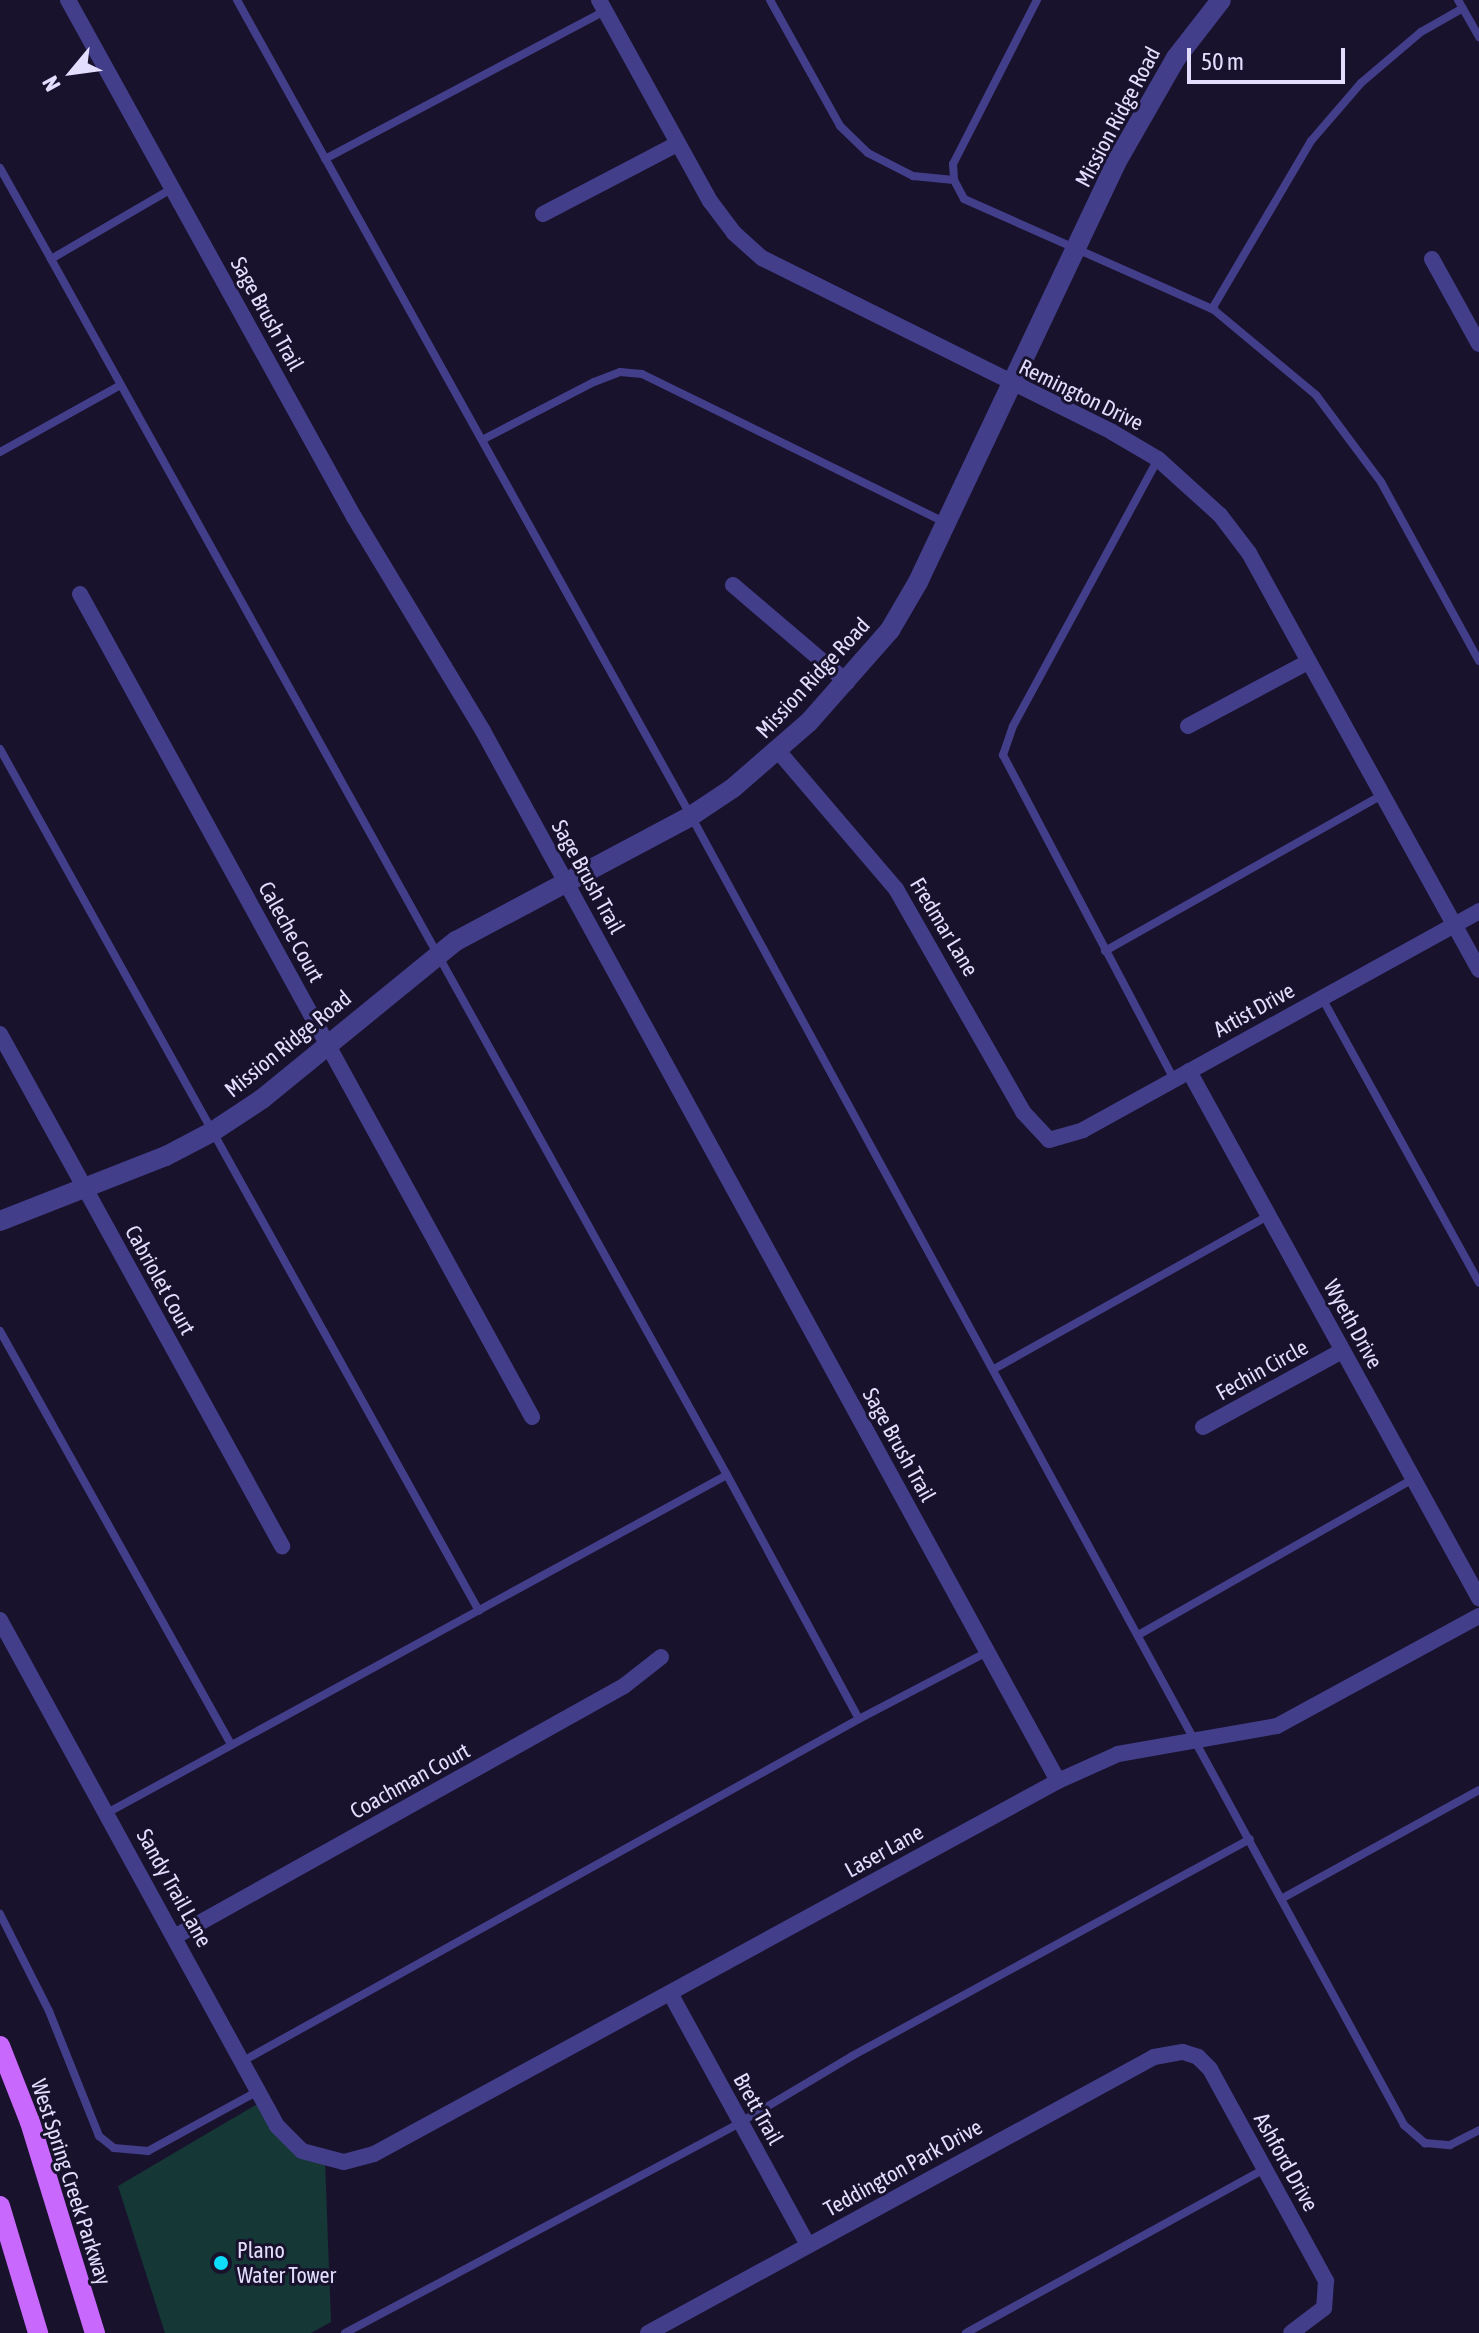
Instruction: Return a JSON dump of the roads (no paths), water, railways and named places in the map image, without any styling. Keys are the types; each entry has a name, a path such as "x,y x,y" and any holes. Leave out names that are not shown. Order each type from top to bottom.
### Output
{"main road":[{"name":"West Spring Creek Parkway","path":"0,2046 30,2122 95,2333"},
{"path":"0,2206 38,2333"}],"street":[{"name":"Sage Brush Trail","path":"68,0 354,517 566,881 1058,1781"},
{"name":"Mission Ridge Road","path":"0,1221 212,1132 328,1046 436,956 566,881 691,816 779,752 847,682 890,630 1015,387 1144,111 1176,58 1221,0"},
{"name":"Remington Drive","path":"602,6 677,144 734,233 762,258 1158,459 1220,515 1249,553 1479,970"},
{"path":"543,214 677,144"},
{"path":"1432,259 1479,344"},
{"path":"733,585 847,682"},
{"name":"Caleche Court","path":"80,594 532,1417"},
{"path":"1188,726 1308,662"},
{"name":"Fredmar Lane","path":"779,752 896,889 1023,1112 1049,1140"},
{"name":"Artist Drive","path":"1049,1140 1065,1139 1479,911"},
{"name":"Cabriolet Court","path":"0,1034 282,1546"},
{"name":"Wyeth Drive","path":"1182,1075 1268,1216 1479,1598"},
{"name":"Fechin Circle","path":"1203,1427 1342,1351"},
{"name":"Laser Lane","path":"325,2160 344,2162 374,2154 1058,1781 1118,1754 1277,1726 1479,1616"},
{"name":"Sandy Trail Lane","path":"0,1620 259,2090 292,2142 325,2160"},
{"name":"Coachman Court","path":"176,1936 624,1686 661,1657"},
{"name":"Brett Trail","path":"670,1993 808,2245"},
{"name":"Ashford Drive","path":"1183,2052 1198,2057 1210,2069 1326,2281 1324,2308 1291,2333"},
{"name":"Teddington Park Drive","path":"648,2333 1154,2057 1183,2052"}],"lane":[{"path":"237,0 691,816 1186,1718 1192,1742 1250,1839 1404,2125 1425,2143 1450,2145 1479,2130"},
{"path":"770,0 840,126 868,153 913,176 954,180"},
{"path":"1037,0 953,164 954,180 964,199 1212,309 1316,395 1381,482 1479,661"},
{"path":"1212,309 1311,141 1361,83 1421,32 1461,4 1479,37"},
{"path":"325,159 602,6"},
{"path":"0,168 295,691 436,956 457,985 859,1719"},
{"path":"51,259 173,188"},
{"path":"482,440 594,382 620,372 642,374 947,524"},
{"path":"0,452 121,385"},
{"path":"1158,459 1013,726 1003,755 1105,951 1182,1075"},
{"path":"0,749 479,1611"},
{"path":"1105,951 1382,795"},
{"path":"1322,998 1479,1282"},
{"path":"994,1369 1268,1216"},
{"path":"0,1331 231,1745"},
{"path":"107,1813 727,1475"},
{"path":"1140,1634 1413,1479"},
{"path":"243,2061 859,1719 987,1652"},
{"path":"1281,1899 1479,1790"},
{"path":"345,2333 741,2122 852,2056 1250,1839"},
{"path":"0,1914 49,2011 99,2136 114,2148 148,2151 259,2090"},
{"path":"966,2333 1264,2169"}],"place":[{"name":"Plano Water Tower","path":"221,2263"}]}
